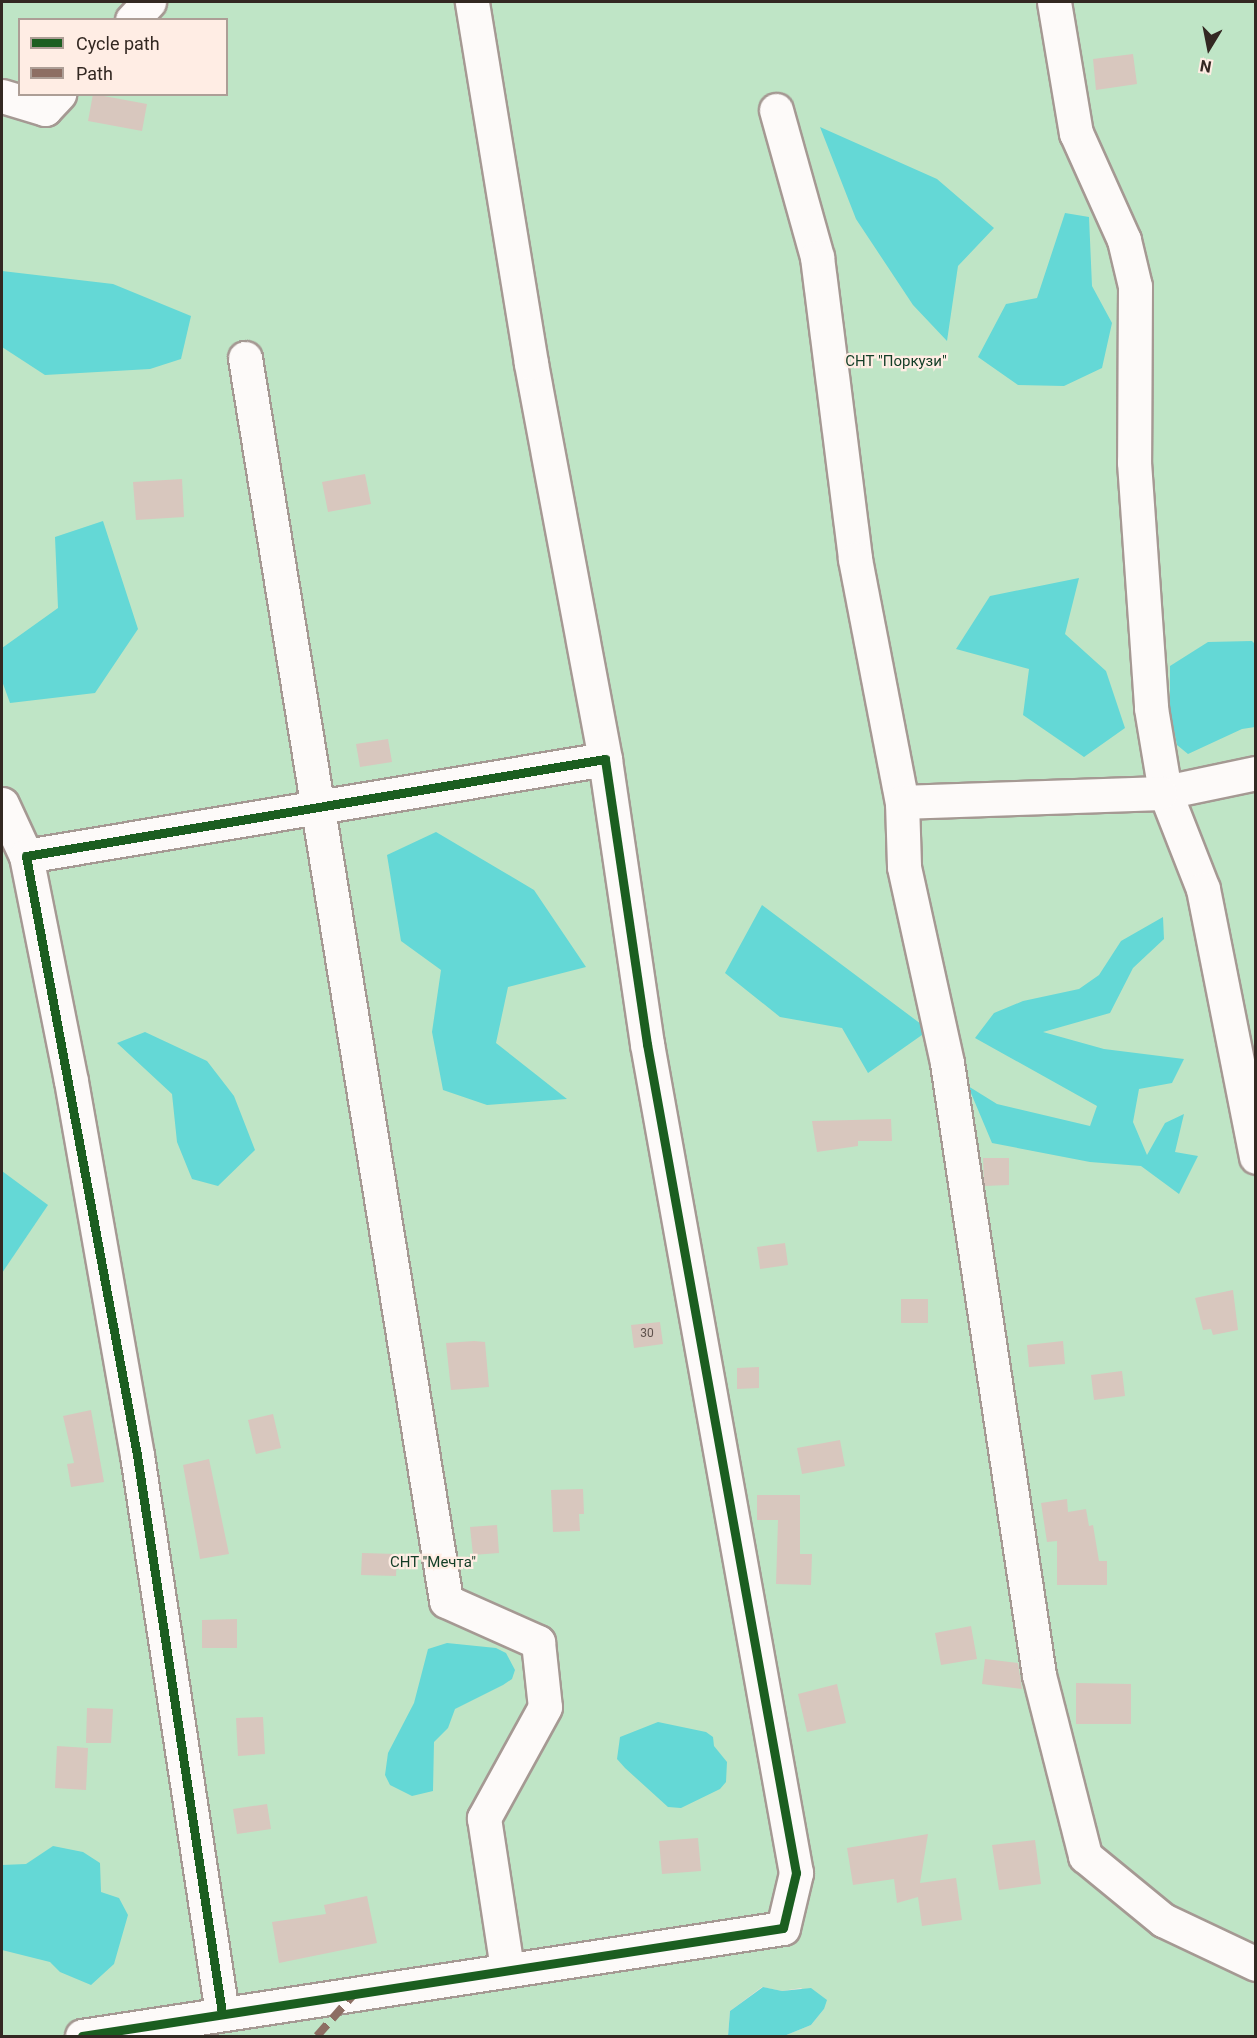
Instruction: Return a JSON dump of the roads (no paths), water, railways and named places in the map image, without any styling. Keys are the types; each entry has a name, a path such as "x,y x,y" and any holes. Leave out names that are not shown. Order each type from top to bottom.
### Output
{"street":[{"path":"134,18 149,2"},
{"path":"82,2037 222,2013 783,1928 796,1874 647,1044 605,759 531,363 472,2"},
{"path":"1054,2 1076,133 1124,240 1135,286 1135,485 1151,708 1165,792 1203,889 1256,1157"},
{"path":"2,96 45,109 57,96"},
{"path":"776,110 817,257 855,559 902,802 904,867 946,1063 1039,1675 1084,1856 1163,1920 1256,1964"},
{"path":"245,358 321,809 446,1601 538,1642 545,1707 484,1818 507,1969"},
{"path":"26,856 321,809 605,759"},
{"path":"902,802 1165,792 1256,773"},
{"path":"2,804 26,856 137,1455 222,2013"}],"water":[{"path":"820,127 937,179 994,228 958,266 947,341 913,305 856,219"},
{"path":"1065,213 1089,217 1092,286 1112,323 1102,368 1064,386 1018,385 978,357 1006,304 1037,298"},
{"path":"2,271 113,284 191,316 181,359 150,369 45,375 2,347"},
{"path":"103,521 138,629 95,693 10,703 2,681 2,648 58,608 55,537"},
{"path":"1079,578 1065,634 1106,671 1125,728 1084,757 1023,715 1029,669 956,649 990,596"},
{"path":"1252,641 1256,645 1255,727 1242,729 1188,754 1177,745 1170,711 1170,666 1208,642"},
{"path":"436,832 534,890 586,967 508,987 496,1043 567,1099 487,1105 443,1090 432,1032 441,970 401,941 387,855"},
{"path":"762,905 929,1030 868,1073 842,1028 780,1017 725,973"},
{"path":"1163,917 1164,939 1133,968 1110,1013 1043,1032 1104,1049 1184,1059 1172,1083 1139,1089 1133,1122 1147,1155 1165,1123 1184,1114 1175,1152 1198,1156 1179,1194 1141,1166 1090,1162 992,1143 968,1086 997,1104 1090,1126 1097,1106 975,1038 994,1013 1023,1001 1079,989 1099,975 1121,941"},
{"path":"145,1032 207,1061 234,1096 255,1150 218,1186 192,1179 177,1142 172,1094 117,1043"},
{"path":"2,1171 48,1205 2,1273"},
{"path":"447,1643 496,1648 506,1653 515,1670 512,1679 503,1685 455,1709 448,1728 434,1742 433,1791 412,1796 390,1785 385,1775 388,1753 414,1703 428,1649"},
{"path":"658,1722 706,1732 713,1737 714,1746 727,1762 726,1782 720,1789 681,1808 668,1807 625,1768 617,1759 620,1737"},
{"path":"53,1846 83,1852 100,1863 101,1892 119,1898 128,1915 114,1964 91,1985 60,1972 50,1962 2,1950 2,1865 26,1864"},
{"path":"763,1987 782,1991 811,1988 827,2000 824,2009 811,2025 784,2036 728,2036 730,2011"}],"park label":[{"name":"СНТ \"Поркузи\"","path":"896,362"},
{"name":"СНТ \"Мечта\"","path":"433,1563"}]}
